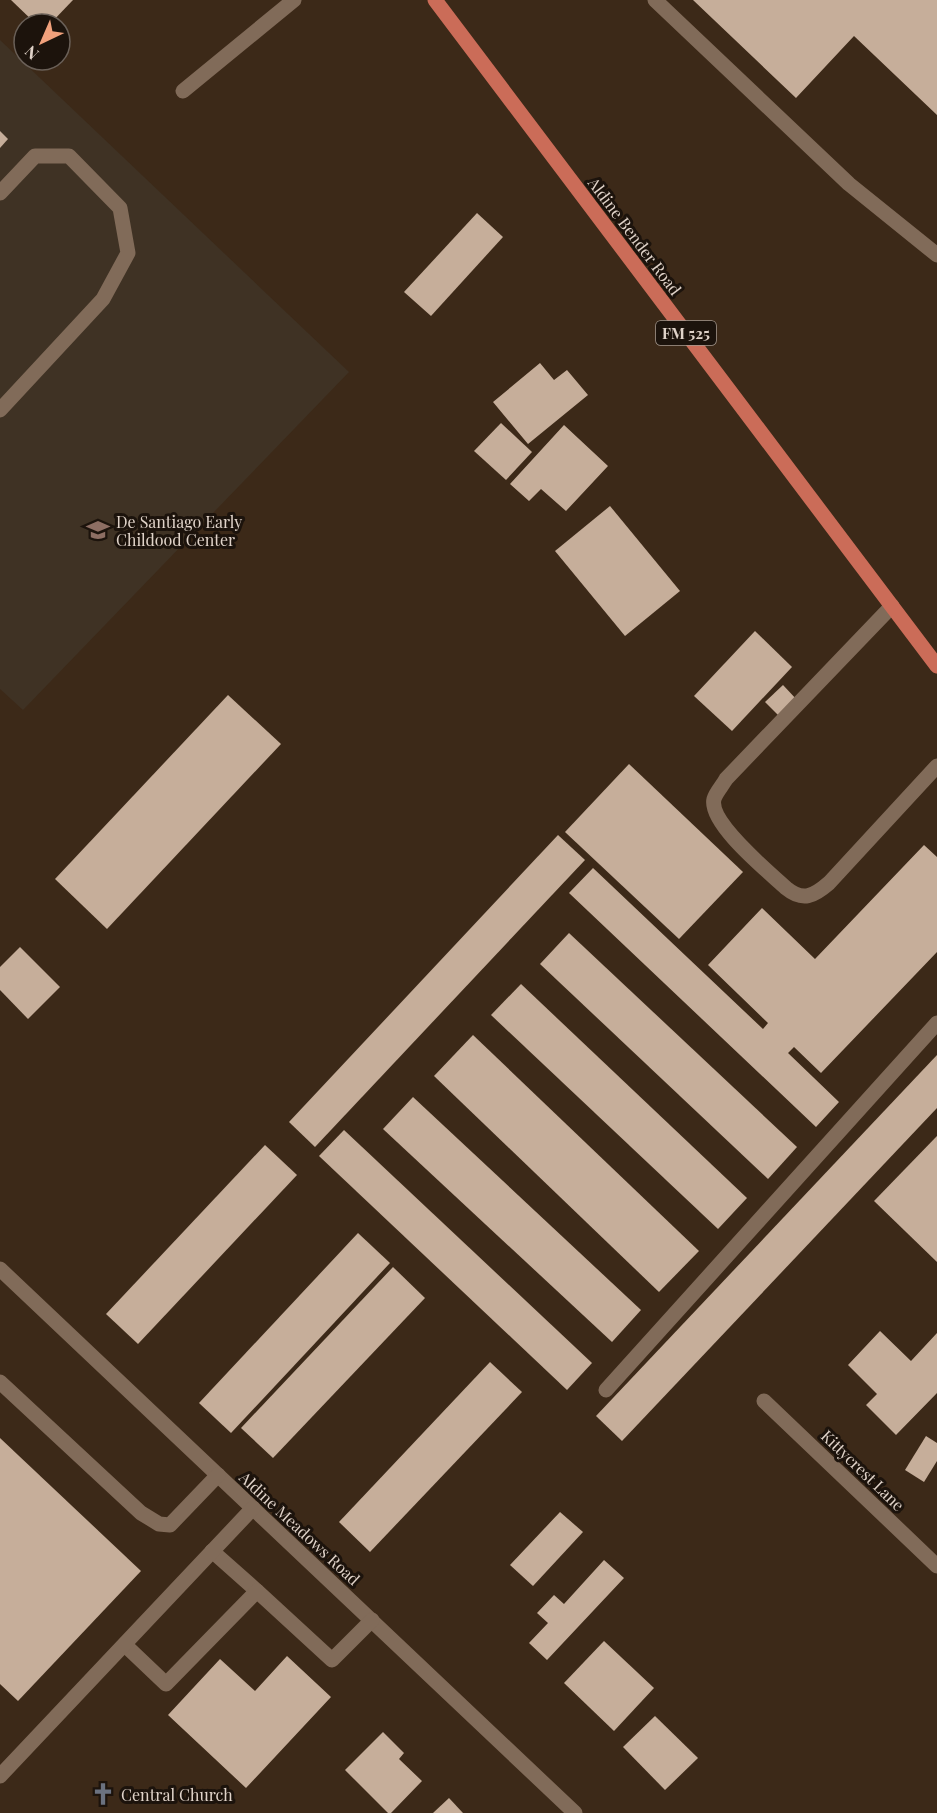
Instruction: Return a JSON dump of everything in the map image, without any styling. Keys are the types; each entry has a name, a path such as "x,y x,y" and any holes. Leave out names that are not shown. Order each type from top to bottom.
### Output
{"main road":[{"name":"Aldine Bender Road","path":"435,0 937,666"}],"street":[{"path":"183,91 294,0"},
{"path":"655,0 849,184 937,255"},
{"path":"0,193 35,156 69,156 120,208 128,253 103,299 0,410"},
{"path":"892,606 726,779 714,800 716,815 734,838 793,894 805,896 817,894 829,884 937,766"},
{"path":"606,1390 937,1023"},
{"name":"Aldine Meadows Road","path":"0,1269 575,1813"},
{"path":"0,1382 141,1513 159,1524 170,1525 218,1475"},
{"name":"Kittycrest Lane","path":"764,1401 937,1566"},
{"path":"0,1776 253,1509"},
{"path":"212,1551 332,1660 372,1620"},
{"path":"124,1645 166,1684 257,1592"}],"shaded area":[{"name":"De Santiago Early Childood Center","path":"0,40 12,51 12,72 34,72 349,372 23,710 0,689"}],"building":[{"path":"11,0 73,0 62,12 24,12"},
{"path":"693,0 937,0 937,115 854,36 796,98"},
{"path":"0,131 8,139 0,148"},
{"path":"477,213 503,237 431,316 404,292"},
{"path":"540,363 554,380 567,370 588,395 528,444 493,402"},
{"path":"501,423 532,452 506,480 474,451"},
{"path":"564,425 608,466 566,511 541,489 529,501 510,484"},
{"path":"610,506 680,591 625,636 555,551"},
{"path":"755,631 792,667 732,731 694,696"},
{"path":"783,685 798,701 781,718 765,702"},
{"path":"228,695 281,744 107,929 55,879"},
{"path":"629,764 743,872 679,939 565,832"},
{"path":"558,835 585,860 315,1147 289,1122"},
{"path":"924,845 937,857 937,952 821,1073 794,1047 788,1053 839,1102 816,1127 569,893 593,868 763,1029 768,1023 708,965 762,908 815,959"},
{"path":"569,933 797,1147 768,1179 540,964"},
{"path":"20,947 60,987 28,1019 0,990 0,967"},
{"path":"521,984 747,1198 718,1229 491,1015"},
{"path":"473,1035 699,1251 659,1292 434,1076"},
{"path":"937,1055 937,1108 622,1441 596,1416"},
{"path":"413,1097 641,1310 612,1342 383,1129"},
{"path":"344,1130 592,1363 567,1390 319,1156"},
{"path":"937,1136 937,1262 874,1201"},
{"path":"265,1145 297,1175 138,1344 106,1314"},
{"path":"358,1233 390,1263 231,1433 199,1403"},
{"path":"393,1267 425,1298 273,1458 241,1428"},
{"path":"880,1331 911,1361 937,1333 937,1393 896,1435 866,1405 877,1394 848,1365"},
{"path":"490,1362 522,1392 370,1552 339,1522"},
{"path":"926,1436 937,1443 937,1461 924,1482 905,1470"},
{"path":"0,1438 141,1571 18,1701 0,1684"},
{"path":"560,1512 583,1532 533,1586 510,1565"},
{"path":"604,1560 624,1578 547,1660 529,1643 548,1623 537,1613 554,1595 564,1604"},
{"path":"604,1641 654,1688 614,1731 564,1683"},
{"path":"287,1656 331,1697 246,1788 168,1715 220,1659 255,1691"},
{"path":"655,1716 698,1758 665,1790 623,1747"},
{"path":"383,1732 404,1753 399,1759 422,1781 391,1813 388,1813 345,1770"},
{"path":"449,1798 463,1813 433,1813"}],"place":[{"name":"De Santiago Early Childood Center","path":"98,530"},
{"name":"Central Church","path":"103,1794"}]}
